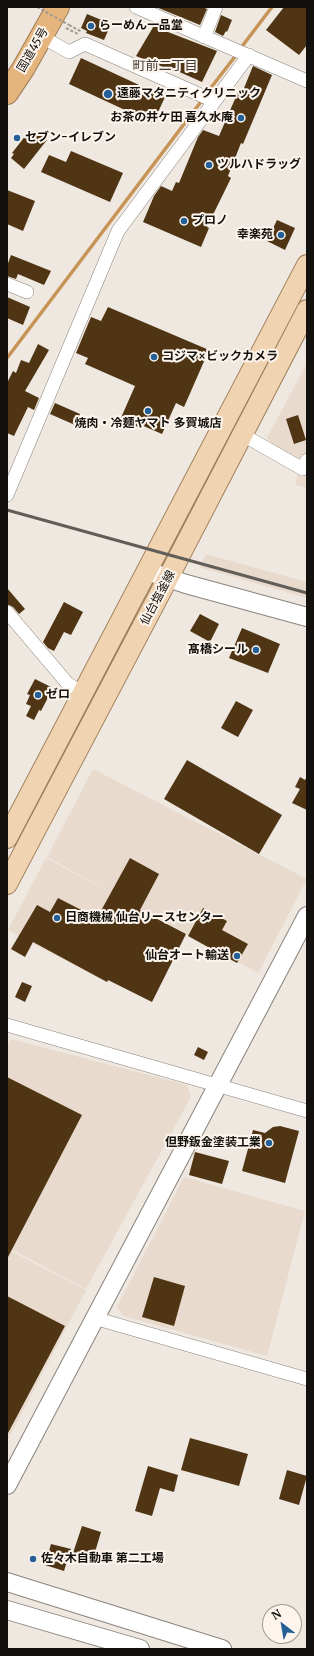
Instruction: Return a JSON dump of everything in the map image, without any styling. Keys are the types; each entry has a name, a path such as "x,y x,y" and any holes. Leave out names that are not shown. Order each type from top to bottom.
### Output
{"highway":[{"name":"国道45号","path":"7,68 22,45 42,7"},
{"name":"国道45号","path":"7,93 42,37 63,20"}],"main road":[{"name":"仙台塩釜線","path":"7,838 307,265"},
{"name":"仙台塩釜線","path":"7,884 307,310"}],"street":[{"path":"136,7 307,81"},
{"path":"204,37 216,7"},
{"path":"42,37 69,52 85,44 207,98"},
{"path":"7,495 118,231 207,98 247,54"},
{"path":"7,284 28,292"},
{"path":"243,435 303,469 307,460"},
{"path":"147,571 307,618"},
{"path":"7,612 68,684 84,693"},
{"path":"7,1485 216,1086 307,916"},
{"path":"7,1025 307,1111"},
{"path":"94,1318 307,1379"},
{"path":"7,1582 222,1649"},
{"path":"7,1610 140,1649"}],"path":[{"path":"36,7 63,20 82,32 80,35 63,20"}],"shaded area":[{"path":"307,363 307,488 295,485 298,474 267,438"},
{"path":"206,554 307,582 307,598 199,567"},
{"path":"93,769 307,879 258,973 146,912 108,983 8,930 46,858 119,897 47,857"},
{"path":"11,1039 187,1085 191,1097 86,1289 7,1247 7,1047"},
{"path":"184,1177 305,1211 267,1356 123,1316 117,1307"},
{"path":"7,1249 86,1290 7,1442"}],"building":[{"path":"156,7 203,7 207,9 200,25"},
{"path":"284,7 307,7 307,45 299,55 266,30"},
{"path":"87,14 111,24 104,40 86,33 87,31 81,28"},
{"path":"221,15 232,20 227,32 226,31 223,36 215,32"},
{"path":"155,24 169,30 168,32 217,51 202,82 175,70 175,72 136,56"},
{"path":"81,58 165,97 153,123 69,84"},
{"path":"253,66 272,75 243,144 241,143 228,176 231,178 207,227 209,228 201,247 143,222 154,196 161,186 172,191 176,182 179,183 198,137 203,130 219,136 238,92 242,93"},
{"path":"30,130 34,133 36,131 47,140 24,169 11,158 14,154 12,153"},
{"path":"71,151 123,173 110,202 41,172 49,155 66,162"},
{"path":"7,190 35,201 23,231 7,224"},
{"path":"277,220 295,228 285,250 267,241"},
{"path":"11,255 51,271 44,285 18,274 16,279 7,276 7,266"},
{"path":"7,297 30,307 23,325 7,318"},
{"path":"108,307 209,350 184,407 176,403 162,434 139,424 138,427 120,420 135,386 85,364 88,358 76,353 91,317 101,321"},
{"path":"38,344 49,350 25,391 39,398 34,410 28,407 14,436 7,433 7,383 13,371 16,373 21,360 29,363"},
{"path":"55,403 80,414 75,425 50,414"},
{"path":"298,415 306,440 294,444 286,419"},
{"path":"7,588 25,609 19,614 13,607 7,604"},
{"path":"64,602 83,612 71,635 64,632 54,651 48,648 43,642"},
{"path":"200,614 219,624 210,642 190,631"},
{"path":"242,628 280,644 268,673 229,658"},
{"path":"35,679 53,688 41,711 39,710 34,720 26,716 31,706 26,704 30,695 27,694"},
{"path":"236,701 253,710 238,737 221,728"},
{"path":"187,760 282,815 259,854 164,799"},
{"path":"307,776 307,810 292,803 300,789 295,787 300,777 305,780"},
{"path":"130,858 159,874 140,910 186,934 152,1002 108,980 107,982 33,942 25,957 11,949 37,905 50,912 58,898 97,918"},
{"path":"203,908 227,921 222,930 248,944 237,963 188,936"},
{"path":"22,982 32,986 25,1002 15,997"},
{"path":"198,1047 208,1052 204,1060 194,1055"},
{"path":"7,1077 82,1115 7,1259"},
{"path":"280,1126 299,1131 285,1183 242,1171 253,1130 265,1133 273,1127"},
{"path":"195,1152 229,1161 222,1184 189,1175"},
{"path":"154,1277 185,1286 174,1326 142,1317"},
{"path":"7,1296 65,1326 7,1435"},
{"path":"190,1438 248,1454 239,1486 181,1470"},
{"path":"148,1466 178,1475 174,1492 160,1488 152,1516 135,1511"},
{"path":"287,1470 307,1476 299,1505 279,1499"},
{"path":"82,1526 101,1532 92,1562 72,1556"},
{"path":"51,1544 71,1549 64,1571 45,1565"}],"waterway":[{"path":"240,49 272,7"},
{"path":"206,94 237,54"},
{"path":"7,358 203,99"}],"railway":[{"path":"7,510 307,593"}],"place":[{"name":"らーめん一品堂","path":"91,26"},
{"name":"遠藤マタニティクリニック","path":"108,94"},
{"name":"お茶の井ケ田 喜久水庵","path":"241,118"},
{"name":"セブン-イレブン","path":"17,138"},
{"name":"ツルハドラッグ","path":"209,165"},
{"name":"プロノ","path":"184,221"},
{"name":"幸楽苑","path":"281,235"},
{"name":"コジマ×ビックカメラ","path":"154,357"},
{"name":"焼肉・冷麺ヤマト 多賀城店","path":"148,411"},
{"name":"髙橋シール","path":"256,650"},
{"name":"ゼロ","path":"38,695"},
{"name":"日商機械 仙台リースセンター","path":"57,918"},
{"name":"仙台オート輸送","path":"237,956"},
{"name":"但野鈑金塗装工業","path":"269,1143"},
{"name":"佐々木自動車 第二工場","path":"33,1559"}],"district":[{"name":"町前二丁目","path":"165,66"}]}
